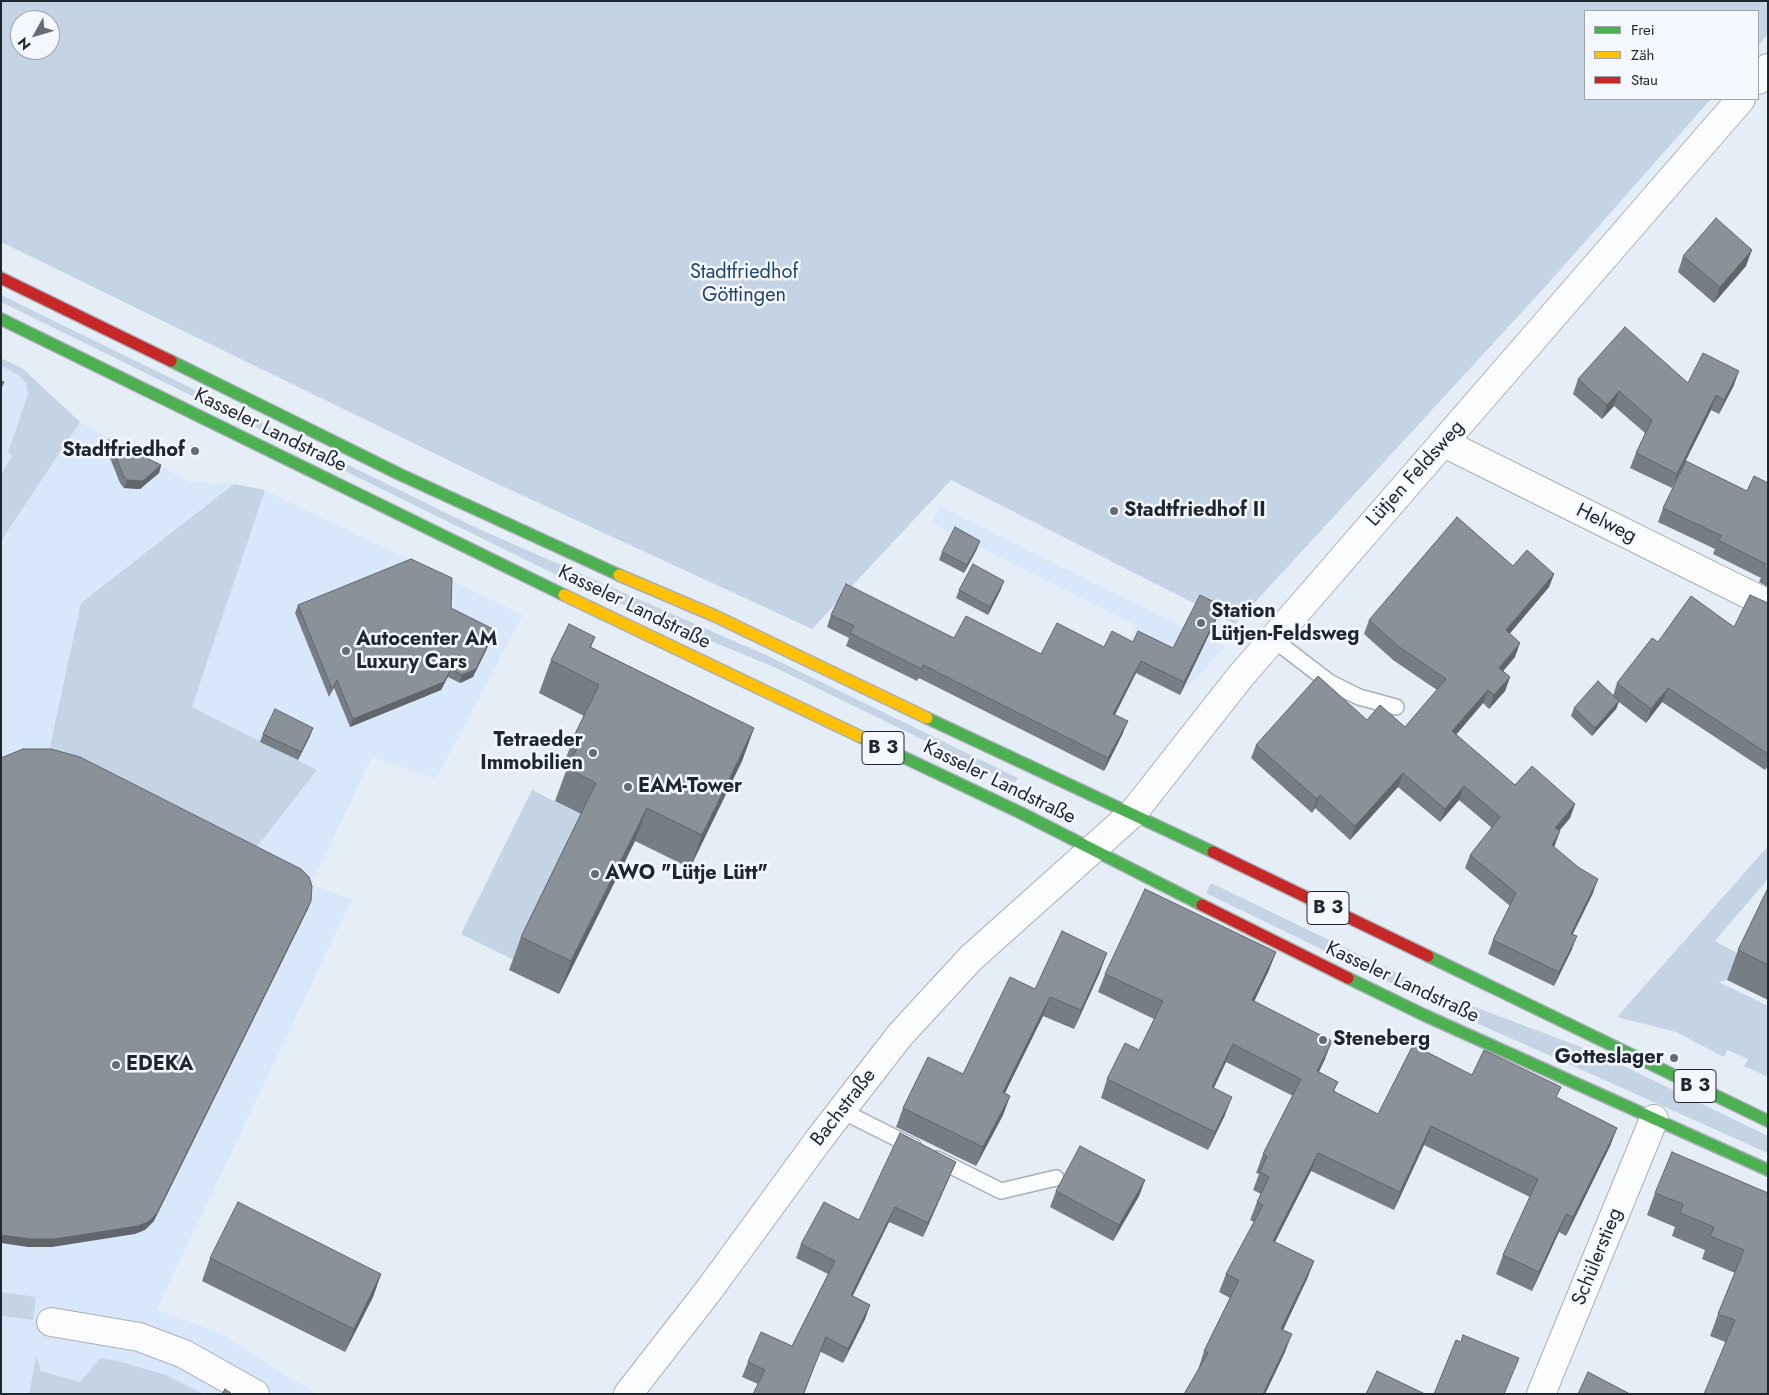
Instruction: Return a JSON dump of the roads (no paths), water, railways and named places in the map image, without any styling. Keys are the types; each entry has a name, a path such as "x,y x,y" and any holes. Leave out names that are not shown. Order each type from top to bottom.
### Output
{"main road":[{"name":"Kasseler Landstraße","path":"1,278 399,474 552,546 715,616 1041,773 1133,813 1768,1122"},
{"name":"Kasseler Landstraße","path":"1,319 565,596 1015,810 1093,851 1424,1015 1768,1170"}],"street":[{"path":"1759,79 1768,68"},
{"name":"Lütjen Feldsweg","path":"1093,851 1133,813 1234,685 1740,100"},
{"name":"Helweg","path":"1444,443 1768,604"},
{"name":"Bachstraße","path":"628,1394 710,1290 900,1035 971,958 1093,851"},
{"name":"Schülerstieg","path":"1541,1394 1654,1119"},
{"path":"51,1322 139,1337 184,1354 256,1394"}],"lane":[{"path":"1273,640 1329,682 1359,697 1396,707"},
{"path":"842,1111 1001,1191 1056,1178"}],"place":[{"name":"Stadtfriedhof","path":"195,451"},
{"name":"Stadtfriedhof II","path":"1114,511"},
{"name":"Station Lütjen-Feldsweg","path":"1201,623"},
{"name":"Autocenter AM Luxury Cars","path":"346,651"},
{"name":"Tetraeder Immobilien","path":"593,753"},
{"name":"EAM-Tower","path":"628,787"},
{"name":"AWO \"Lütje Lütt\"","path":"595,874"},
{"name":"Steneberg","path":"1323,1040"},
{"name":"Gotteslager","path":"1674,1058"},
{"name":"EDEKA","path":"116,1065"}],"park label":[{"name":"Stadtfriedhof Göttingen","path":"744,284"}]}
